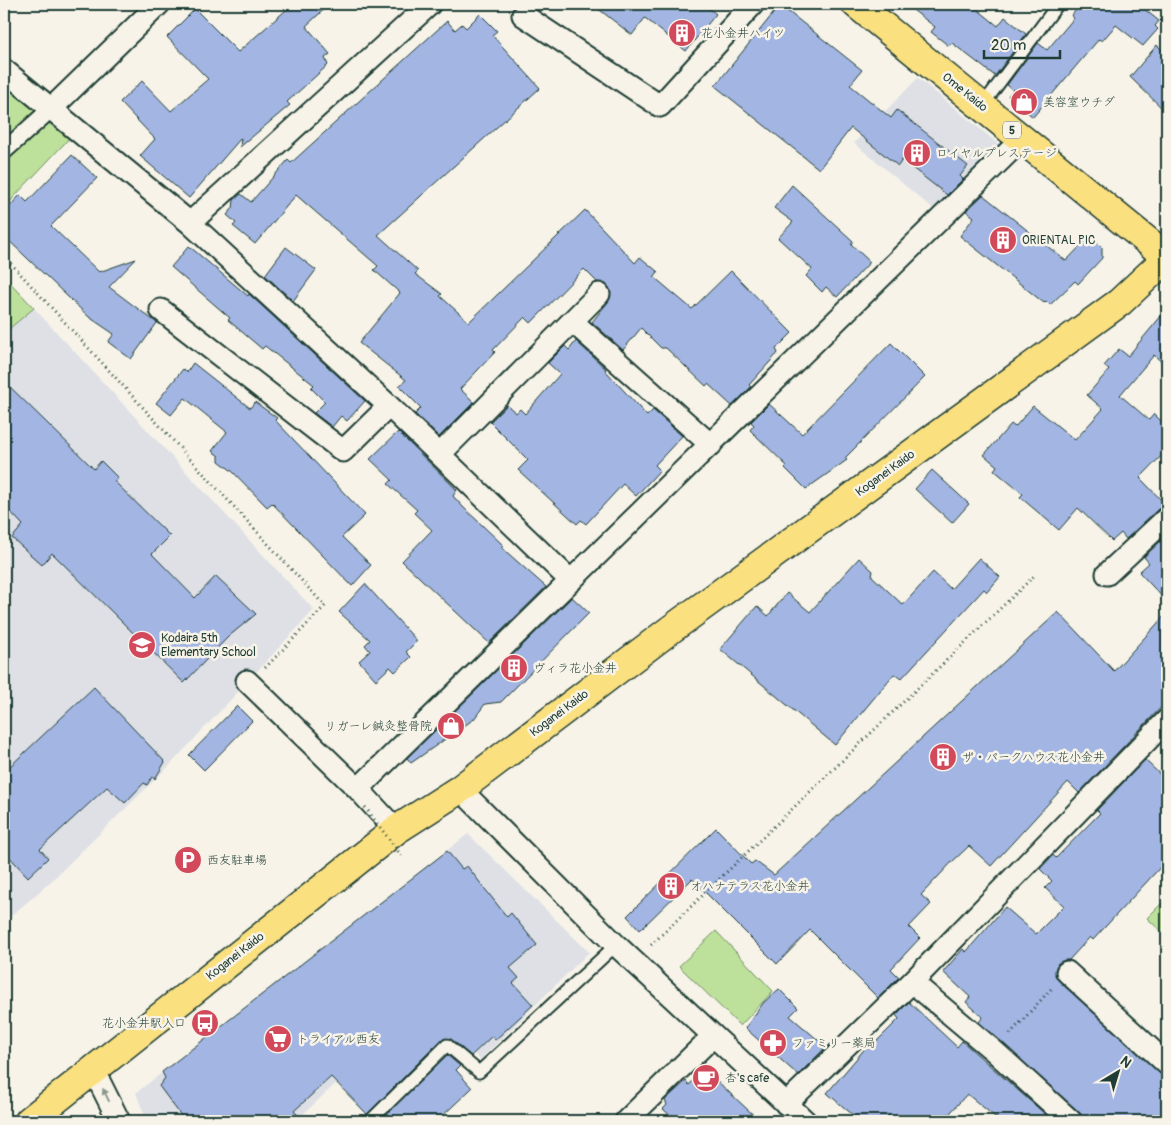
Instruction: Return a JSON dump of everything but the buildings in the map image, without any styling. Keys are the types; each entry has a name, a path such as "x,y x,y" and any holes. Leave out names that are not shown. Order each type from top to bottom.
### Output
{"main road":[{"name":"Ome Kaido","path":"856,4 1023,138 1167,258"},
{"name":"Koganei Kaido","path":"29,1121 396,830 460,789 670,630 1120,302 1167,258"}],"street":[{"path":"4,151 51,109 159,4"},
{"path":"190,223 430,4"},
{"path":"523,15 660,106 753,4"},
{"path":"4,70 190,223 389,406 572,581"},
{"path":"361,798 572,581 1023,138"},
{"path":"440,454 599,294"},
{"path":"162,310 344,451 389,406"},
{"path":"573,322 710,445"},
{"path":"1107,574 1167,518"},
{"path":"255,676 361,798 396,830"},
{"path":"460,789 616,945 635,960 797,1116 912,982 1167,720"},
{"path":"1067,972 1167,1064"},
{"path":"912,982 994,1051 1071,1121"},
{"path":"626,1121 713,1036"},
{"path":"93,1069 118,1121"}],"lane":[{"path":"982,106 1058,4"},
{"path":"370,1121 447,1045 479,1072 616,945"}],"path":[{"path":"4,256 325,606 255,676"},
{"path":"4,323 8,328"},
{"path":"635,960 1034,576"},
{"path":"361,798 402,858"},
{"path":"994,1051 1067,972"}],"shaded area":[{"path":"918,78 1002,147 938,213 854,143"},
{"name":"Kodaira 5th Elementary School","path":"34,308 314,610 171,764 47,885 4,922 4,333"},
{"path":"468,834 589,952 480,1060 453,1030 439,1042 412,1012 296,1121 147,1121 136,1093"}],"green space":[{"path":"4,61 80,127 13,198 4,213"},
{"path":"4,276 34,308 4,333"},
{"path":"1167,898 1167,937 1147,918"},
{"path":"716,931 773,991 740,1026 679,966"}],"place":[{"name":"花小金井ハイツ","path":"682,33"},
{"name":"美容室ウチダ","path":"1024,102"},
{"name":"ロイヤルプレステージ","path":"917,153"},
{"name":"ORIENTAL PIC","path":"1003,240"},
{"name":"Kodaira 5th Elementary School","path":"142,645"},
{"name":"ヴィラ花小金井","path":"514,668"},
{"name":"リガーレ鍼灸整骨院","path":"451,726"},
{"name":"ザ・パークハウス花小金井","path":"943,757"},
{"name":"西友駐車場","path":"188,860"},
{"name":"オハナテラス花小金井","path":"671,886"},
{"name":"花小金井駅入口","path":"205,1023"},
{"name":"トライアル西友","path":"278,1039"},
{"name":"ファミリー薬局","path":"773,1043"},
{"name":"杏's cafe","path":"706,1078"}]}
